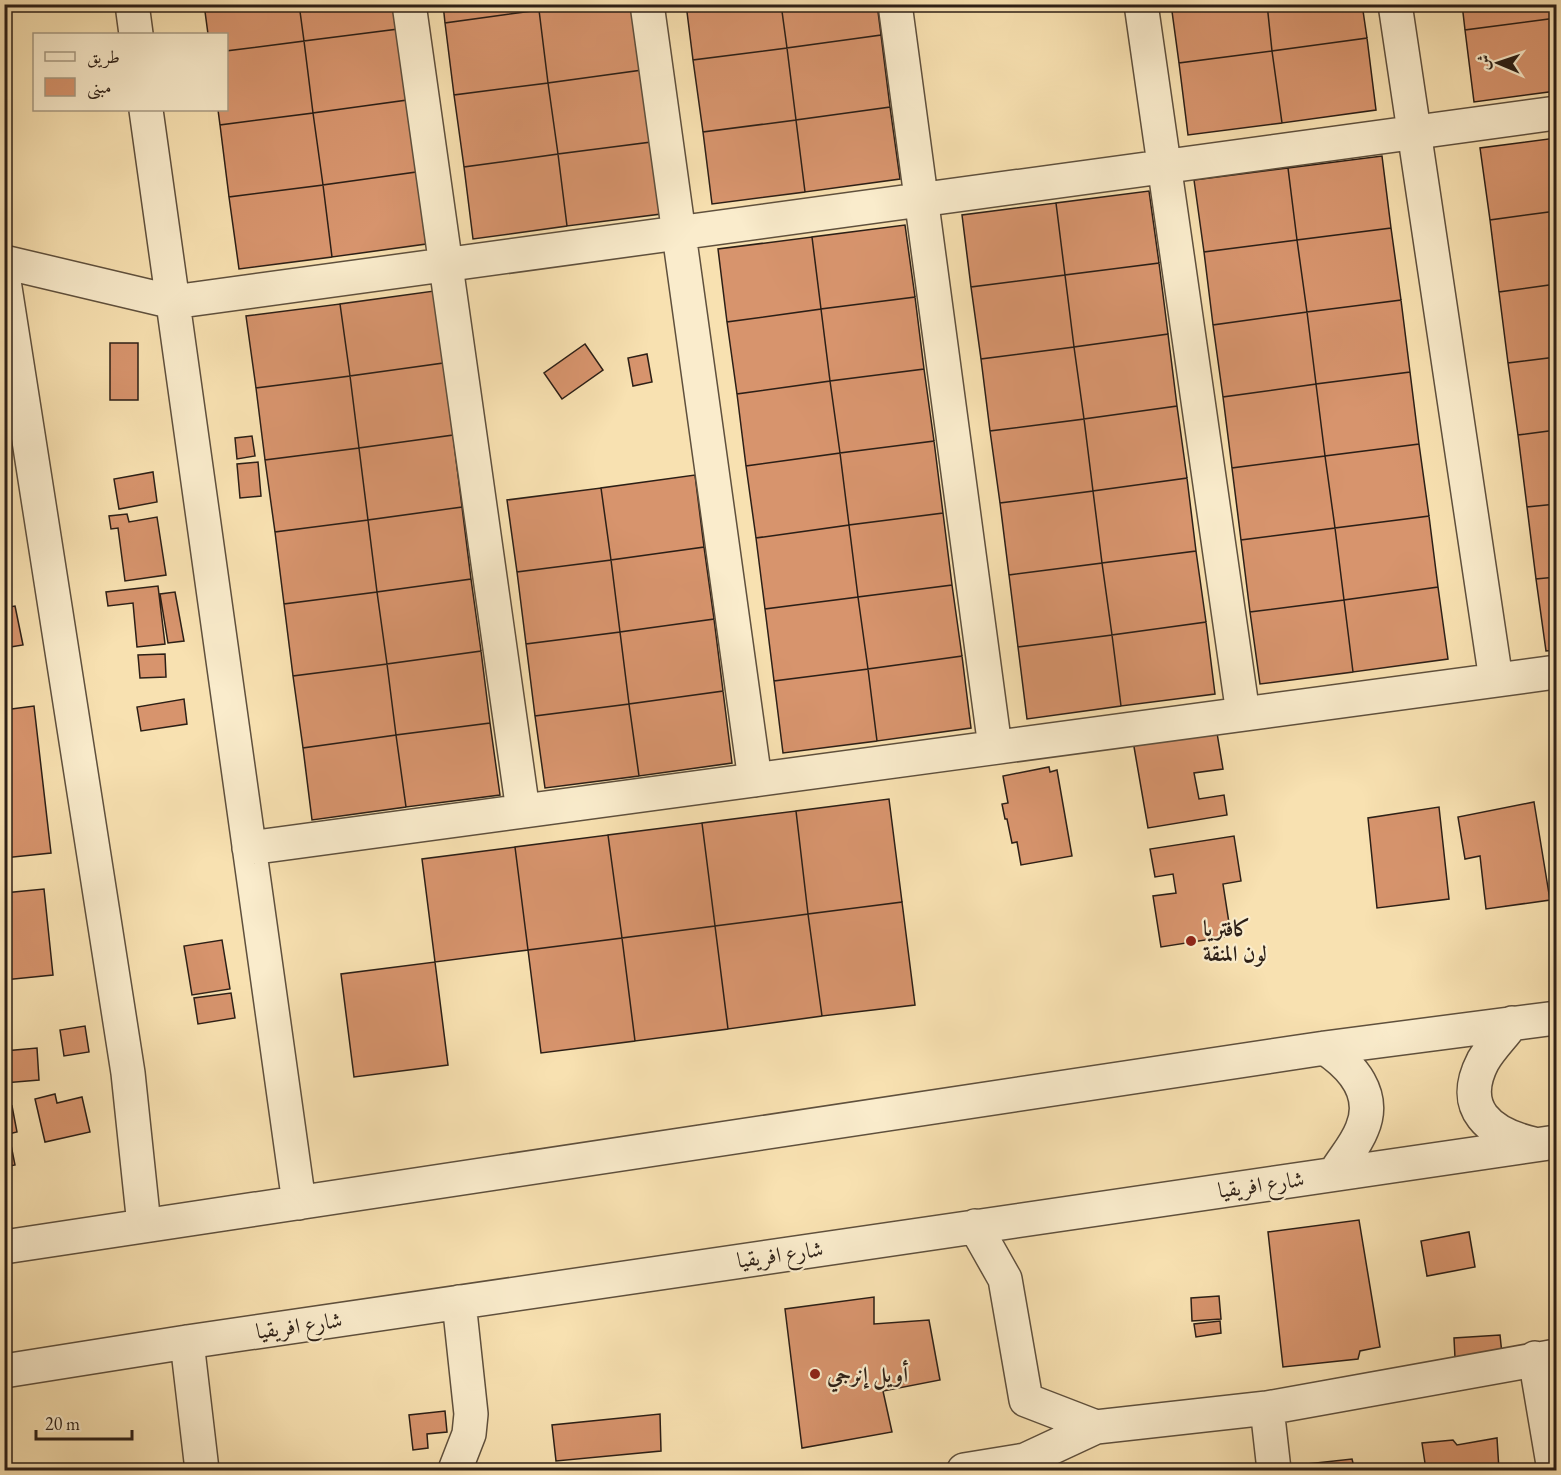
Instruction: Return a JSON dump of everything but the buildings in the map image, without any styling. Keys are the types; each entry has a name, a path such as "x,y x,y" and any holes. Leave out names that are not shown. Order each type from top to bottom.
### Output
{"street":[{"path":"132,4 136,33"},
{"path":"409,4 523,811"},
{"path":"647,4 755,780"},
{"path":"895,4 995,747"},
{"path":"1141,4 1243,714"},
{"path":"1395,4 1496,680"},
{"path":"146,111 298,1203"},
{"path":"4,262 173,302 1557,113"},
{"path":"4,281 129,1073 144,1225"},
{"path":"249,848 1557,672"},
{"path":"4,1247 1325,1048 1557,1018"},
{"path":"1512,1023 1485,1059 1477,1074 1476,1106 1481,1115 1498,1132 1546,1143"},
{"path":"1325,1048 1343,1060 1353,1071 1365,1100 1362,1129 1335,1173"},
{"name":"شارع افريقيا","path":"4,1371 187,1342 1546,1143"},
{"path":"975,1226 1005,1279 1026,1400 1096,1427"},
{"path":"455,1470 469,1434 471,1414 459,1302"},
{"path":"187,1342 202,1470"},
{"path":"964,1470 1025,1460 1096,1427 1267,1408 1546,1357 1554,1470"},
{"path":"1267,1408 1274,1470"}],"place":[{"name":"كافتريا لون المنقة","path":"1191,941"},
{"name":"أويل إنرجي","path":"815,1374"}]}
